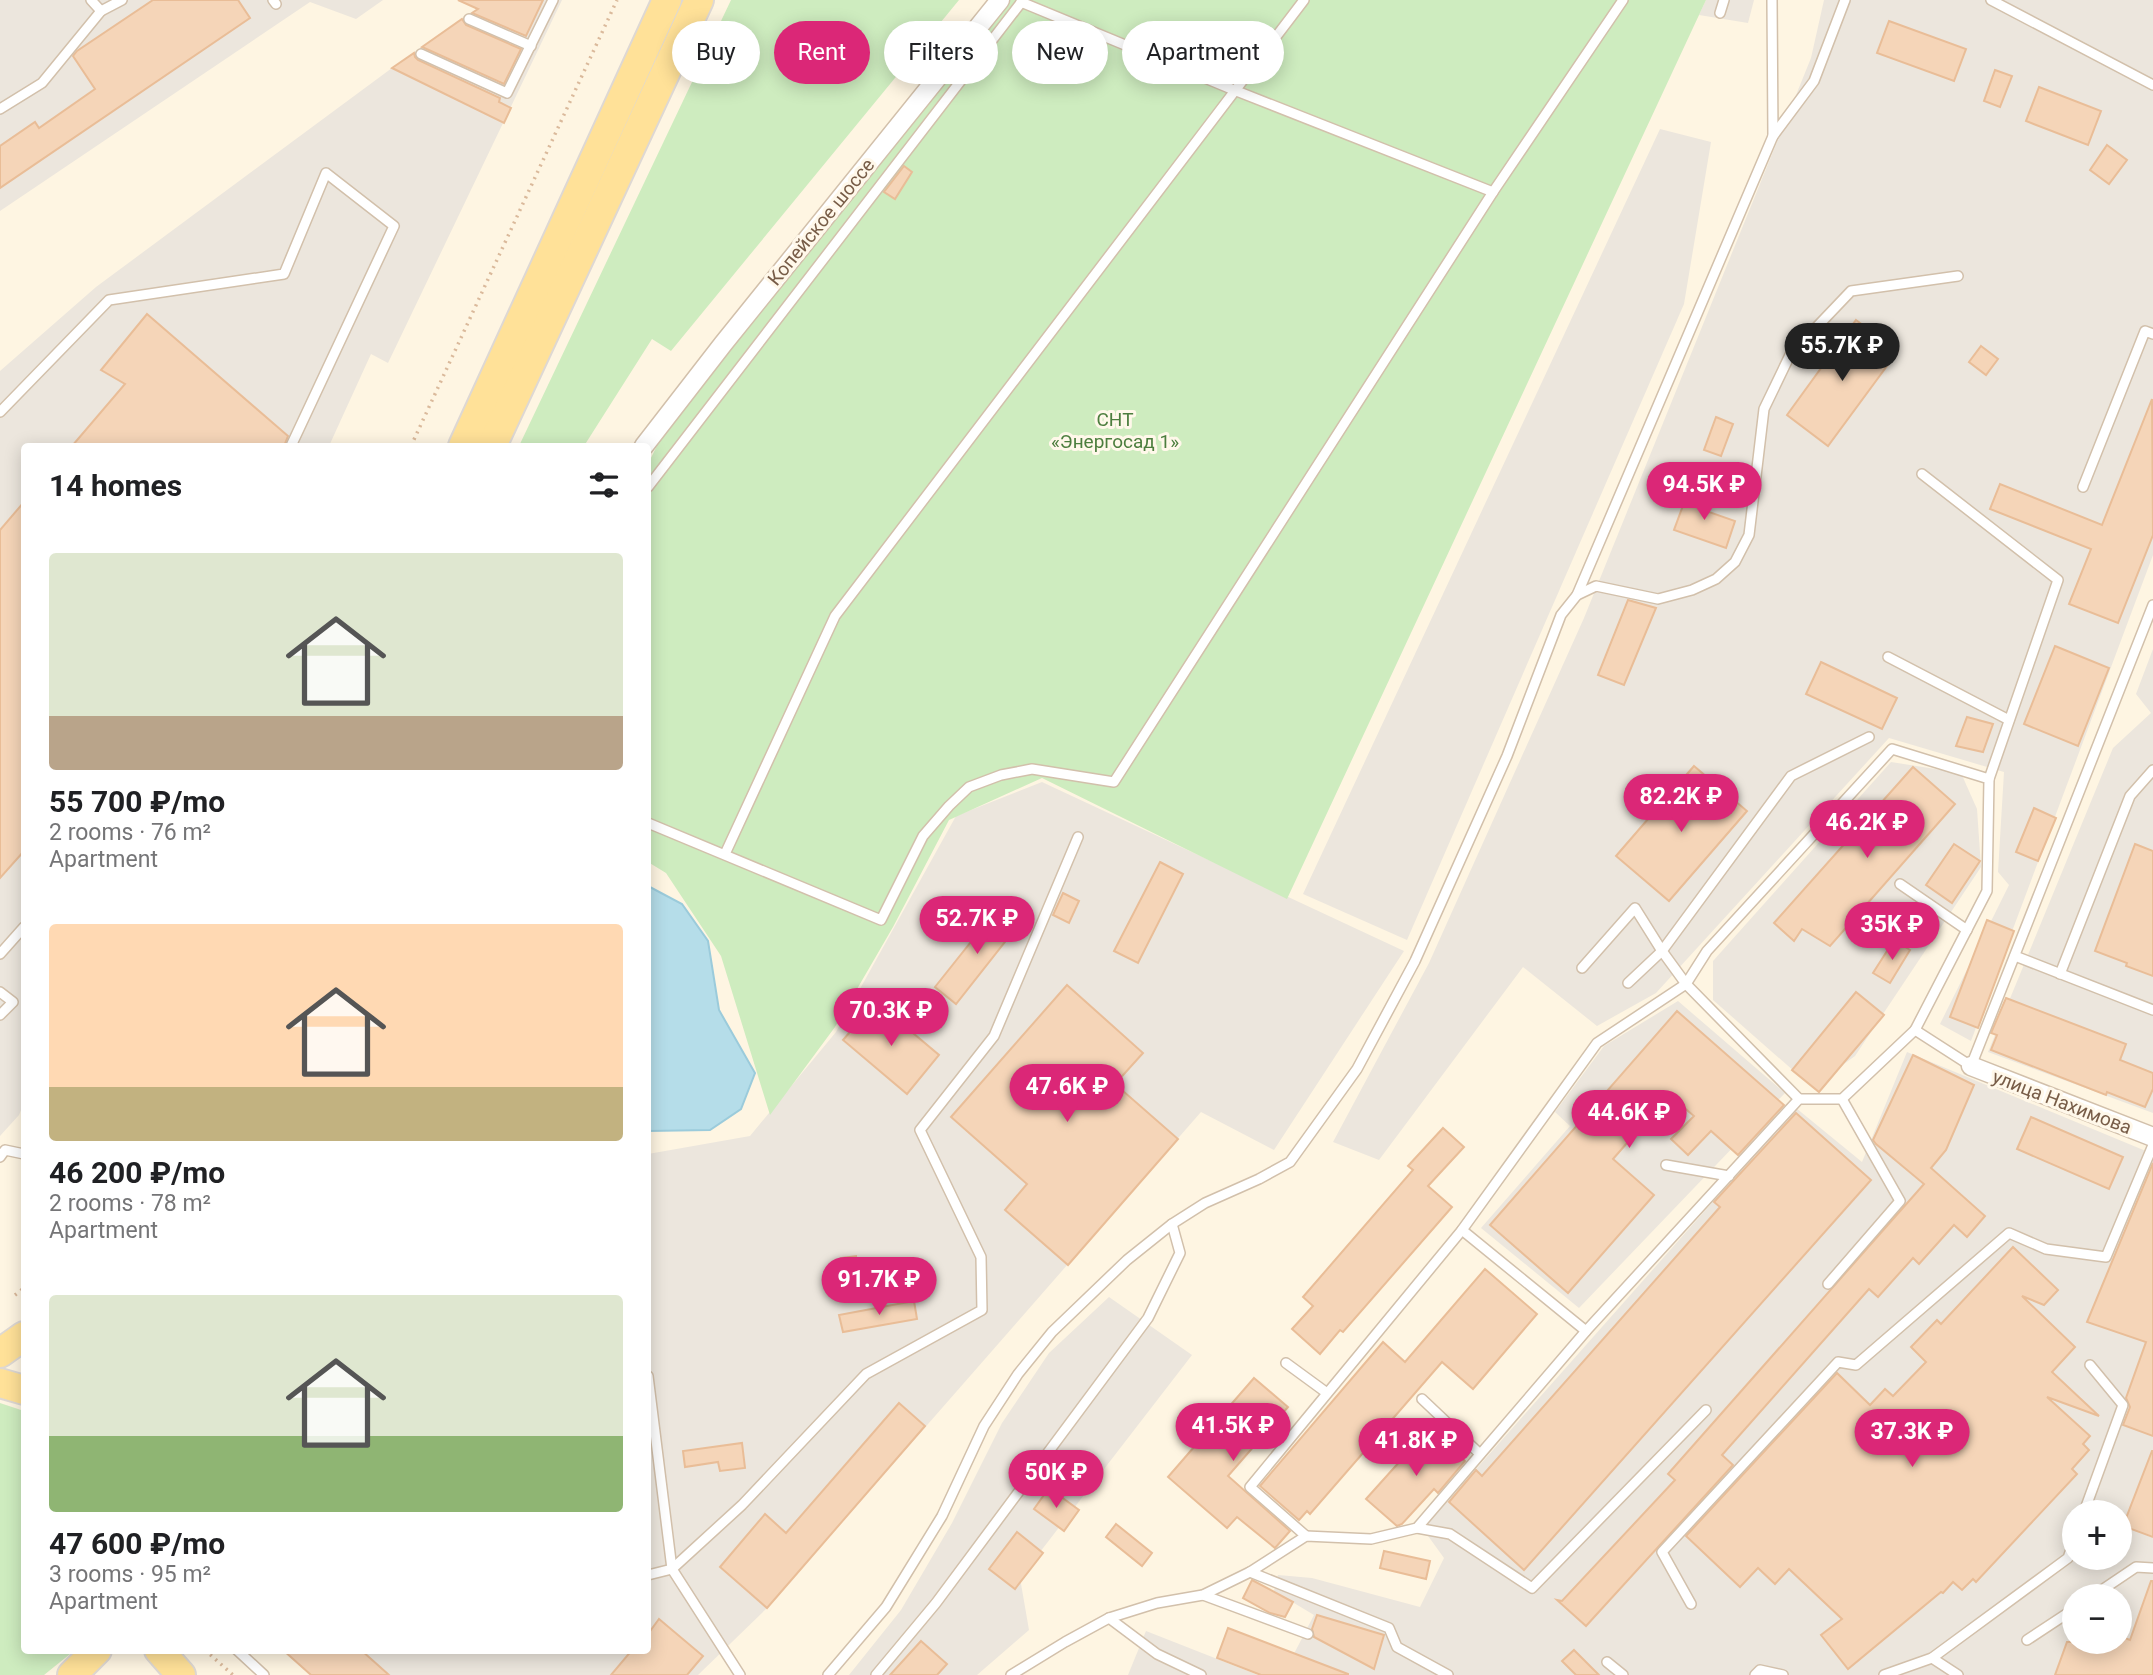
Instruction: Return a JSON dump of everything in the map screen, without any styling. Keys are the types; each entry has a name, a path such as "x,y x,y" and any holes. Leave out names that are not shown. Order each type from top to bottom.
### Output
{"main road":[{"path":"464,443 667,0"},
{"path":"493,443 699,0"},
{"path":"0,1353 21,1338"},
{"path":"0,1383 21,1389"},
{"path":"72,1675 93,1654"},
{"path":"163,1654 181,1675"}],"street":[{"name":"Копейское шоссе","path":"646,443 1000,0"},
{"name":"улица Нахимова","path":"1971,1066 2153,1137"}],"lane":[{"path":"91,0 102,11"},
{"path":"0,108 42,83 102,11 122,0"},
{"path":"421,54 507,93 553,0"},
{"path":"725,854 835,616 1304,0"},
{"path":"651,823 881,920 923,836 969,787 1001,775 1032,769 1114,782 1493,192 1623,0"},
{"path":"1720,13 1724,0"},
{"path":"1772,0 1773,136"},
{"path":"828,1675 886,1607 942,1516 984,1426 1018,1374 1052,1332 1127,1260 1172,1224 1205,1203 1290,1162 1357,1069 1415,961 1507,757 1562,615 1577,595 1773,136 1814,81 1845,0"},
{"path":"1992,0 2153,85"},
{"path":"651,482 1022,1 1234,90 1493,192"},
{"path":"469,19 531,46"},
{"path":"0,412 109,300 284,274 326,173 394,226 292,443"},
{"path":"1577,595 1596,586 1658,599 1692,590 1716,579 1735,562 1749,535 1764,409 1790,355 1851,291 1958,276"},
{"path":"2083,487 2145,331 2153,334"},
{"path":"1582,968 1635,908 1686,984 1799,1099 1842,1099 1915,1030 1987,891 1989,779 2058,580 1922,474"},
{"path":"1915,1030 1971,1066 2153,605"},
{"path":"1888,657 2009,720"},
{"path":"1628,982 1662,951 1791,776 1869,737"},
{"path":"1306,1536 1250,1486 1462,1230 1597,1043 1686,984 1707,951 1892,749 1989,779"},
{"path":"2060,974 2130,796 2153,770"},
{"path":"651,1574 672,1569 742,1505 866,1374 982,1310 981,1257 920,1130 994,1036 1079,837"},
{"path":"1900,884 1967,930"},
{"path":"0,954 21,930"},
{"path":"2014,956 2153,1010"},
{"path":"0,992 13,1002 0,1016"},
{"path":"1417,1528 1587,1331 1799,1099"},
{"path":"1828,1284 1900,1201 1842,1099"},
{"path":"1691,1604 1662,1552 1838,1362 1856,1366 2009,1233 2046,1249 2106,1256 2153,1145"},
{"path":"0,1157 5,1150 21,1153"},
{"path":"1666,1165 1729,1176"},
{"path":"876,1675 936,1603 1148,1318 1180,1253 1172,1224"},
{"path":"1462,1230 1587,1331"},
{"path":"1286,1363 1327,1393"},
{"path":"2088,1500 2123,1405 2090,1365"},
{"path":"1422,1399 1480,1454"},
{"path":"651,1400 672,1569 740,1675"},
{"path":"1011,1675 1109,1618 1157,1603 1203,1595 1250,1572 1306,1536 1371,1539 1417,1528 1450,1534 1532,1588 1706,1410"},
{"path":"1884,1675 1932,1658 2062,1562"},
{"path":"2110,1584 2136,1567 2153,1568"},
{"path":"1250,1572 1388,1628 1397,1647 1448,1675"},
{"path":"1203,1595 1308,1634"},
{"path":"2027,1640 2062,1617"},
{"path":"1109,1618 1157,1654 1201,1675"},
{"path":"241,1654 264,1675"},
{"path":"1932,1658 1958,1675"},
{"path":"1607,1662 1623,1675"},
{"path":"1755,1675 1760,1670 1783,1675"}],"path":[{"path":"412,443 617,0"},
{"path":"15,1295 21,1290"},
{"path":"209,1654 233,1675"}],"shaded area":[{"path":"0,0 383,0 356,19 310,2 0,211"},
{"path":"489,0 562,0 388,363 371,354 330,443 21,443 21,1110 0,1136 0,371 96,287 392,68"},
{"path":"1706,0 1754,0 1748,23 1699,15"},
{"path":"1824,0 2153,0 2153,555 1971,1041 1940,1024 2009,885 1998,872 2004,772 1889,738 1656,993 1597,1026 1523,967 1379,1160 1333,1142 1429,963 1584,618 1811,58"},
{"path":"1660,129 1711,142 1684,304 1407,940 1303,894"},
{"path":"2153,649 2153,1113 1988,1052 2113,748 2151,713 2136,694"},
{"path":"1891,762 1961,773 1977,809 1981,867 1855,1056 1812,1087 1713,1000 1713,961"},
{"path":"1042,782 1404,951 1274,1150 1201,1112 767,1608 698,1675 311,1675 290,1656 292,1654 651,1654 651,1153 750,1136 836,1032 956,816"},
{"path":"1678,1001 1785,1093 1579,1308 1481,1228 1570,1126 1555,1112 1604,1046"},
{"path":"1907,1052 2153,1154 2153,1675 1283,1675 1314,1615 1274,1591 1278,1575 1312,1578 1420,1607 1444,1558 1423,1529 1796,1108 1862,1162"},
{"path":"1109,1297 1192,1355 1020,1578 1029,1630 977,1675 849,1675 901,1610 952,1523 1002,1423 1049,1353"},
{"path":"1146,1631 1258,1675 1128,1675"}],"green space":[{"path":"731,0 959,0 942,21 884,21 884,84 890,84 671,351 652,339 586,443 520,443 691,84 760,84 760,21 721,21"},
{"name":"СНТ «Энергосад 1»","path":"1007,0 1706,0 1287,899 1042,778 949,820 893,927 835,1027 770,1115 721,956 666,873 651,864 651,458 672,415 939,84 998,84 998,21 990,21"},
{"path":"0,1403 21,1410 21,1654 70,1654 44,1675 0,1675"}],"water":[{"path":"651,888 682,904 708,941 719,1010 755,1073 741,1109 710,1130 651,1131"}],"building":[{"path":"153,0 238,0 250,18 0,188 0,146 35,122 39,128 95,89 73,56 77,51"},
{"path":"458,0 543,0 526,36 472,13 478,9"},
{"path":"462,19 466,25 521,49 504,84 422,47"},
{"path":"1889,21 1966,49 1954,81 1877,53"},
{"path":"414,53 418,60 500,98 499,102 511,108 504,123 392,68"},
{"path":"1995,70 2012,76 2000,107 1984,101"},
{"path":"2039,87 2101,111 2088,145 2026,121"},
{"path":"2107,145 2127,160 2109,184 2090,170"},
{"path":"904,166 912,172 895,199 884,192"},
{"path":"147,314 288,436 285,443 75,443 125,384 101,370"},
{"path":"1856,320 1898,351 1828,446 1787,415"},
{"path":"1981,346 1998,359 1986,375 1969,362"},
{"path":"2152,399 2153,535 2118,623 2069,604 2091,549 1990,509 2000,484 2102,525"},
{"path":"1716,417 1733,424 1721,456 1704,450"},
{"path":"1688,492 1710,500 1706,511 1735,521 1726,548 1674,530"},
{"path":"21,506 21,854 0,878 0,530"},
{"path":"1628,600 1656,608 1624,685 1598,675"},
{"path":"2055,646 2109,668 2078,746 2024,724"},
{"path":"1821,662 1897,698 1882,729 1806,694"},
{"path":"1967,717 1993,724 1983,752 1956,746"},
{"path":"1694,766 1747,811 1669,901 1616,856"},
{"path":"1913,767 1955,804 1830,946 1802,929 1794,941 1774,923"},
{"path":"2034,808 2056,818 2038,861 2016,852"},
{"path":"1954,844 1980,861 1952,903 1926,885"},
{"path":"2135,844 2153,851 2153,976 2095,951"},
{"path":"1160,862 1183,874 1138,963 1114,951"},
{"path":"1063,893 1079,901 1069,923 1053,915"},
{"path":"998,908 1019,924 956,1004 935,987"},
{"path":"1987,920 2014,931 1978,1028 1950,1017"},
{"path":"1894,940 1910,950 1890,983 1873,973"},
{"path":"1067,985 1143,1053 1115,1084 1178,1139 1068,1265 1005,1210 1027,1184 951,1117"},
{"path":"1856,992 1884,1015 1819,1092 1792,1070"},
{"path":"2006,998 2126,1044 2120,1060 2153,1073 2153,1089 2145,1107 2107,1092 2106,1095 1991,1050 1997,1035 1991,1033"},
{"path":"876,1002 939,1055 907,1094 843,1040"},
{"path":"1677,1011 1784,1105 1738,1155 1711,1131 1688,1155 1671,1139 1694,1116 1669,1095 1613,1159 1654,1195 1568,1293 1490,1225"},
{"path":"1913,1055 1974,1085 1946,1150 1931,1168 1985,1216 1967,1237 1954,1225 1919,1264 1913,1258 1878,1297 1869,1289 1722,1455 1733,1465 1586,1626 1557,1600 1562,1601 1675,1480 1668,1474 1924,1184 1873,1140"},
{"path":"1796,1113 1871,1180 1524,1570 1449,1502 1476,1470 1482,1476 1720,1207 1714,1202"},
{"path":"2031,1117 2123,1157 2109,1189 2017,1149"},
{"path":"1443,1128 1464,1147 1428,1186 1452,1207 1343,1332 1340,1330 1320,1354 1292,1329 1313,1306 1303,1297 1413,1170 1408,1166"},
{"path":"2153,1163 2153,1436 2123,1425 2130,1407 2126,1398 2146,1342 2087,1322"},
{"path":"2013,1247 2058,1290 2044,1305 2022,1296 2075,1347 2052,1372 2099,1416 2047,1397 2090,1436 2083,1444 2089,1450 2072,1469 2077,1474 1976,1582 1973,1579 1962,1590 1953,1582 1848,1669 1821,1635 1842,1619 1789,1569 1775,1584 1758,1568 1740,1587 1686,1536 1837,1373 1870,1405 1885,1389 1893,1396 1926,1362 1911,1347 1937,1320 1941,1324"},
{"path":"856,1256 858,1272 844,1274 841,1258"},
{"path":"1485,1269 1537,1314 1473,1389 1442,1362 1310,1514 1307,1511 1299,1520 1260,1486 1383,1342 1405,1362"},
{"path":"914,1301 917,1319 843,1332 839,1315"},
{"path":"1254,1378 1288,1407 1228,1476 1290,1531 1275,1548 1237,1517 1227,1528 1168,1477"},
{"path":"899,1403 925,1426 767,1608 720,1567 765,1514 786,1533"},
{"path":"1429,1429 1465,1461 1438,1493 1434,1489 1402,1524 1397,1526 1366,1499"},
{"path":"742,1443 745,1468 720,1471 718,1462 685,1467 683,1451"},
{"path":"2153,1451 2153,1537 2132,1529 2132,1503"},
{"path":"1049,1488 1079,1510 1064,1531 1034,1509"},
{"path":"1116,1524 1152,1553 1142,1566 1106,1537"},
{"path":"1017,1532 1043,1553 1015,1589 989,1569"},
{"path":"1384,1551 1430,1561 1426,1579 1380,1568"},
{"path":"1252,1580 1293,1602 1285,1617 1270,1613 1243,1598"},
{"path":"2153,1581 2153,1675 2055,1675 2063,1654 2132,1654 2132,1634"},
{"path":"1317,1615 1384,1635 1374,1669 1314,1637 1312,1629"},
{"path":"659,1619 703,1656 687,1675 611,1675 629,1654 651,1654 651,1630"},
{"path":"1228,1628 1348,1675 1261,1675 1217,1658"},
{"path":"921,1641 947,1664 937,1675 890,1675"},
{"path":"1574,1650 1599,1675 1576,1675 1562,1661"},
{"path":"287,1654 365,1654 389,1675 311,1675"}]}
